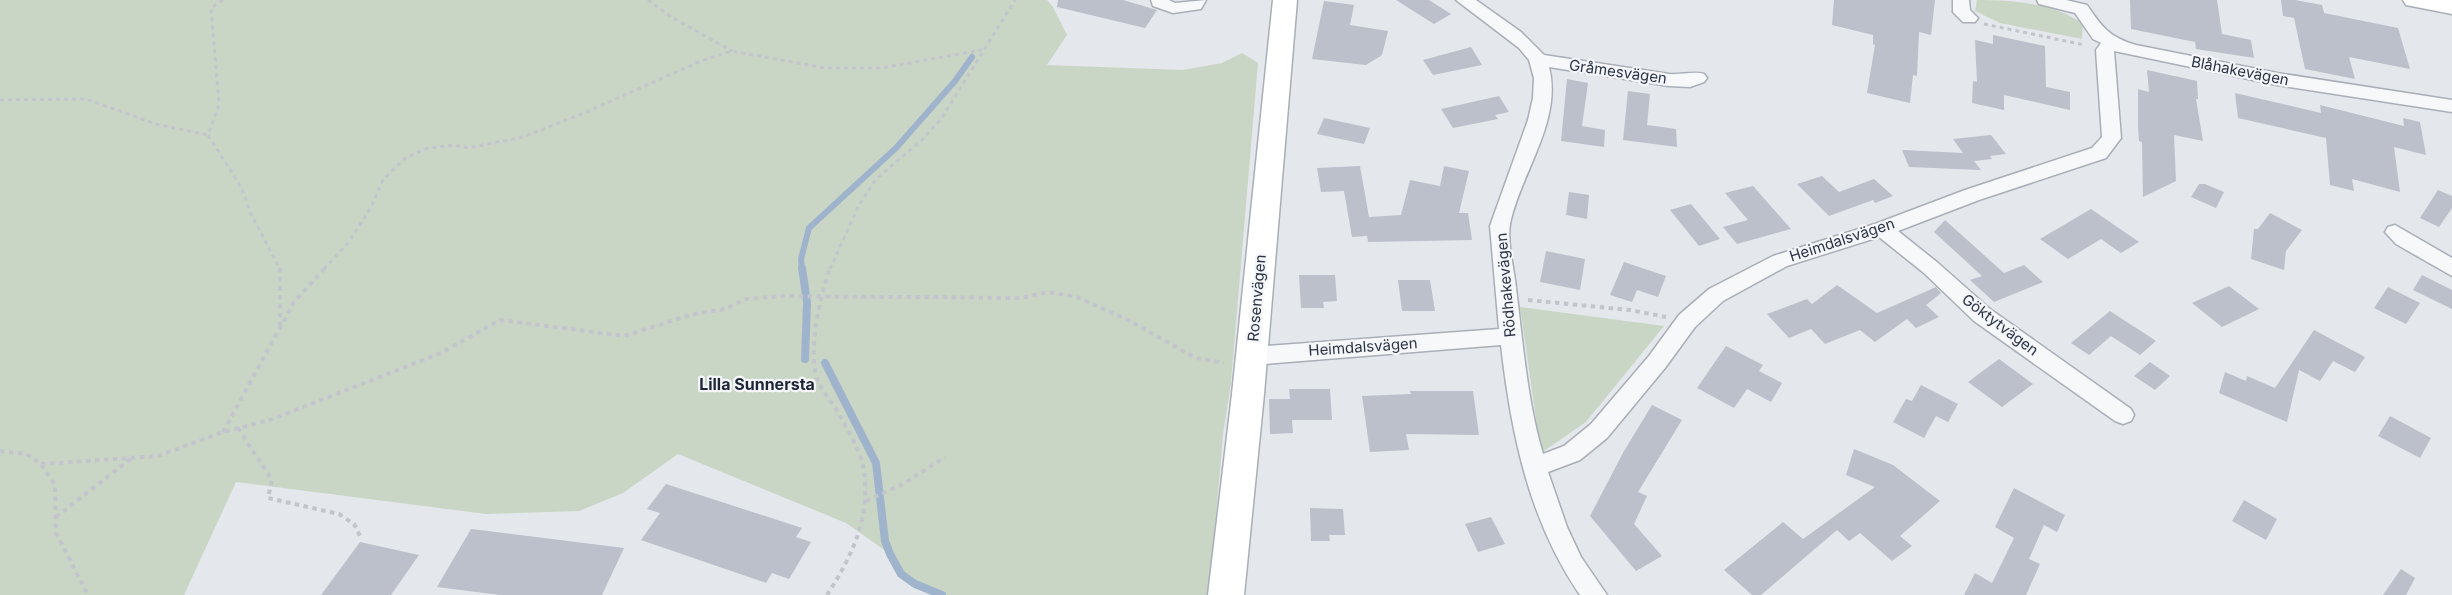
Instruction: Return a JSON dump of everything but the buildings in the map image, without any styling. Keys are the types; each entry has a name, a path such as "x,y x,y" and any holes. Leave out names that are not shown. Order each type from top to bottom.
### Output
{"street":[{"path":"1159,0 1173,8 1195,5 1198,0"},
{"name":"Rosenvägen","path":"1226,595 1252,356 1285,0"},
{"path":"1464,0 1509,32 1538,60"},
{"path":"1961,0 1962,12 1970,18"},
{"name":"Blåhakevägen","path":"2045,0 2081,9 2111,48 2277,79 2452,106"},
{"path":"2415,0 2452,7"},
{"name":"Heimdalsvägen","path":"1534,467 1572,453 1599,431 1657,362 1687,321 1716,295 1780,261 1882,229 1972,195 2099,153 2112,138 2111,48"},
{"name":"Gråmesvägen","path":"1538,60 1669,80 1690,81 1698,78"},
{"name":"Rödhakevägen","path":"1538,60 1542,96 1527,150 1500,227 1506,298 1510,336 1534,467 1564,550 1594,595"},
{"name":"Göktytvägen","path":"1882,229 1931,268 1982,315 2123,415"},
{"path":"2395,232 2452,268"},
{"name":"Heimdalsvägen","path":"1252,356 1510,336"}],"path":[{"path":"208,135 219,104 211,8 223,0"},
{"path":"648,0 673,18 732,51 825,68 882,68 987,49"},
{"path":"827,595 847,564 864,518 866,501 863,464 840,415 818,380 814,347 820,298 830,268 859,205 876,179 921,141 941,119 987,49 1015,0"},
{"path":"1970,18 1980,23 2111,48"},
{"path":"223,432 294,302 349,242 371,207 383,180 404,159 425,149 453,146 468,148 523,137 732,51"},
{"path":"0,100 86,99 156,124 208,135 241,187 250,214 280,268 280,328"},
{"path":"41,465 158,456 223,432 270,420 340,394 441,353 500,320 624,336 690,315 724,309 746,299 783,296 1021,298 1048,292 1077,297 1128,320 1196,358 1224,364 1252,356"},
{"path":"1506,298 1630,310 1687,321"},
{"path":"238,428 272,480 268,498 339,514 354,524 360,536"},
{"path":"0,451 26,454 41,465 55,485 56,533 88,595"},
{"path":"56,518 133,457"},
{"path":"866,501 905,483 945,457"}],"green space":[{"path":"0,0 1047,0 1067,35 1047,65 1183,70 1222,63 1242,53 1258,63 1231,382 1223,435 1209,595 942,595 915,584 901,574 890,554 846,523 678,454 623,493 579,511 486,514 236,482 184,595 0,595"},
{"path":"1977,0 2018,2 2059,11 2083,24 2082,39 2000,23 1975,11"},
{"path":"1520,307 1664,326 1586,422 1541,453"}],"waterway":[{"path":"802,269 801,259 809,228 896,148 955,81 972,57"},
{"path":"802,268 807,302 805,359"},
{"path":"825,363 876,463 885,541 890,554 901,574 915,584 942,595"}],"district":[{"name":"Lilla Sunnersta","path":"757,384"}]}
